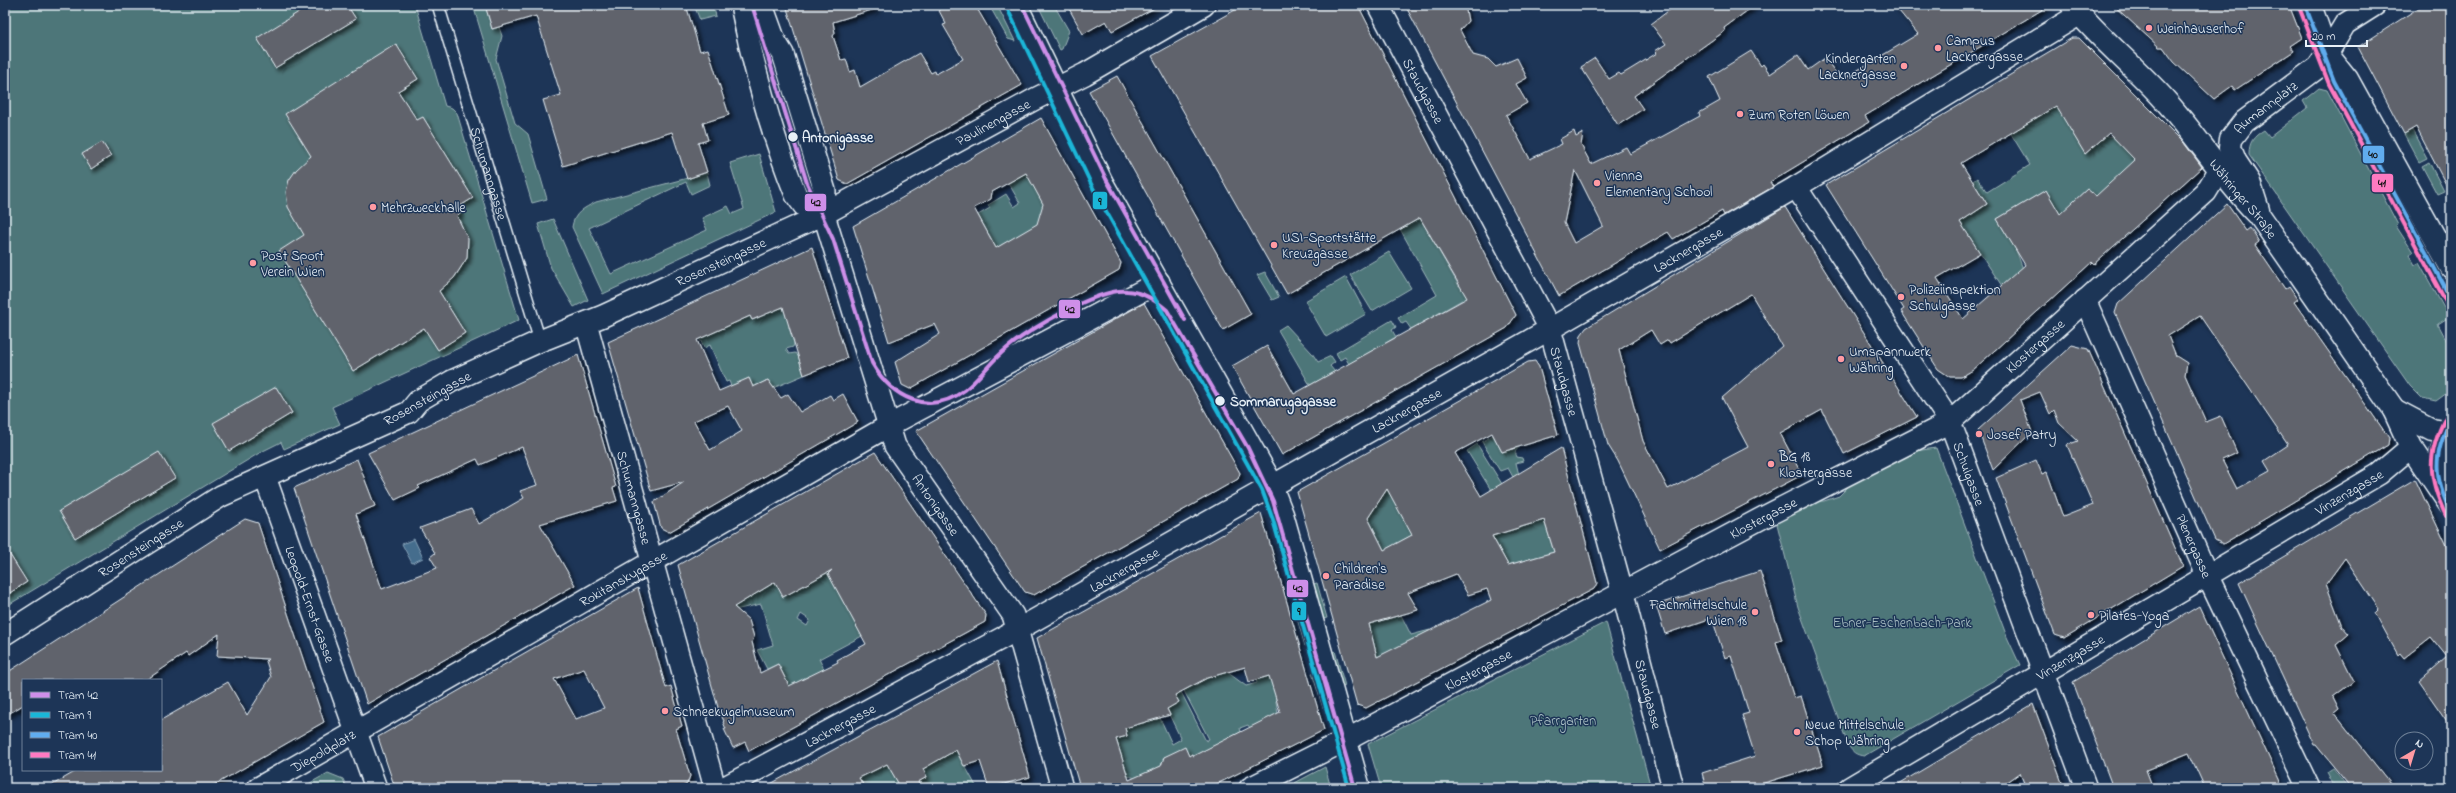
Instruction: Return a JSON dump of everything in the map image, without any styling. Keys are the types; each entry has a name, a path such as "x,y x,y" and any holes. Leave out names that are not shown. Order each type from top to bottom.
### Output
{"main road":[{"path":"1016,5 1058,88 1102,183 1159,282 1271,486 1282,514 1359,788"},
{"path":"2310,5 2327,54 2348,79 2451,268"},
{"name":"Währinger Straße","path":"2076,10 2164,99 2220,169 2235,191 2259,215 2394,410 2411,447 2451,506"},
{"name":"Aumannplatz","path":"2259,215 2249,182 2235,161 2230,148 2232,139 2244,122 2318,67 2327,54"},
{"name":"Währinger Straße","path":"2394,410 2432,430 2450,432 2441,455 2441,473 2451,502"}],"street":[{"path":"741,5 751,56 768,116 796,195 804,206 824,215"},
{"name":"Antonigasse","path":"762,5 775,41 783,54 825,191 824,215 890,425 895,446 1013,615 1062,788"},
{"name":"Paulinengasse","path":"824,215 1085,74 1204,5"},
{"name":"Staudgasse","path":"1378,5 1550,329 1623,594 1673,788"},
{"path":"2327,54 2345,24 2375,5"},
{"name":"Lacknergasse","path":"723,788 1017,630 1550,329 1796,187 2076,10"},
{"name":"Klostergasse","path":"1250,788 1346,740 1623,594 1762,518 1950,422 2206,192 2220,169"},
{"name":"Schulgasse","path":"1796,187 1950,422 2086,788"},
{"name":"Rosensteingasse","path":"5,634 221,496 409,412 418,401 452,381 540,341 586,323 824,215"},
{"path":"890,425 1159,282"},
{"name":"Plenergasse","path":"2085,300 2208,577 2308,788"},
{"name":"Schumanngasse","path":"586,323 651,562 715,788"},
{"name":"Rokitanskygasse","path":"356,730 890,425"},
{"name":"Vinzenzgasse","path":"1849,788 2208,577 2379,474 2411,447"},
{"name":"Leopold-Ernst-Gasse","path":"265,477 356,730"},
{"name":"Diepoldplatz","path":"258,788 356,730 376,788"}],"lane":[{"name":"Schumanngasse","path":"438,5 540,341"}],"green space":[{"name":"Post Sport Verein Wien","path":"5,5 415,5 445,106 452,108 457,113 519,320 332,407 340,424 284,449 281,442 261,452 5,607"},
{"path":"473,5 485,5 492,29 499,27 502,36 496,59 515,123 528,134 547,199 532,203"},
{"path":"694,5 713,5 716,16 700,20"},
{"path":"989,5 997,5 1015,41 1008,39"},
{"path":"1038,5 1054,5 1069,31 1062,49 1060,50"},
{"path":"2319,88 2327,90 2398,225 2396,226 2413,252 2409,254 2415,265 2419,263 2449,317 2438,324 2447,341 2451,340 2451,390 2436,401 2422,398 2410,386 2249,155 2252,140 2257,135 2264,130 2270,137 2307,108 2303,101"},
{"path":"2055,102 2085,154 2106,136 2116,137 2127,152 2145,162 2096,196 2087,189 2072,203 2065,232 2046,190 1997,219 2016,250 2023,269 2002,286 1980,253 1939,235 1987,204 1973,181 1977,178 1987,192 2030,165 2008,129 2024,119 2027,124 2042,115 2038,110"},
{"path":"2412,130 2427,158 2419,162 2404,134"},
{"path":"759,154 776,212 603,294 572,227 575,218 580,212 587,206 596,202 707,173 710,185 691,194 686,182 589,228 611,274 707,230 702,218 728,206 732,214 744,209 730,163"},
{"path":"2429,162 2444,191 2437,194 2422,166"},
{"path":"1026,173 1041,192 1048,219 996,248 955,267 994,243 978,215 990,208 988,205 1006,194 1014,207 1020,203 1006,179 1013,180"},
{"path":"1420,218 1459,286 1466,282 1469,313 1462,300 1411,329 1406,322 1402,324 1398,318 1437,295 1400,229"},
{"path":"553,219 588,300 574,307 551,268 538,224"},
{"path":"1389,252 1411,288 1372,311 1350,275"},
{"path":"1265,272 1279,297 1272,300 1257,275"},
{"path":"1346,277 1366,314 1326,337 1305,301"},
{"path":"776,304 779,309 790,304 789,328 794,343 793,347 786,349 789,354 795,353 798,355 804,375 773,388 768,380 753,387 749,378 731,386 729,381 726,382 710,345 704,348 699,337 750,316 753,320 761,317 759,312"},
{"path":"1392,320 1396,327 1392,330 1396,337 1349,364 1345,357 1340,360 1336,353"},
{"path":"1286,325 1312,353 1318,362 1331,356 1335,362 1330,366 1335,372 1310,385 1278,330"},
{"path":"1493,435 1502,452 1519,447 1515,452 1517,457 1522,458 1523,461 1516,463 1519,475 1513,477 1508,468 1500,471 1482,442"},
{"path":"1477,444 1502,484 1491,490 1467,451"},
{"name":"Ebner-Eschenbach-Park","path":"1936,448 2007,637 2020,665 1864,756 1861,756 1854,753 1848,745 1798,607 1777,524 1779,517 1813,501 1824,501 1839,496 1862,473 1901,453"},
{"path":"1389,486 1420,531 1384,550 1367,519"},
{"path":"1544,520 1554,552 1508,565 1492,536"},
{"path":"828,572 862,636 819,659 825,671 804,678 791,690 778,664 767,669 757,650 773,645 761,604 730,611 727,580 775,582","holes":["801,614 810,620 807,626 798,620"]},
{"path":"1317,583 1327,618 1323,619 1313,584"},
{"path":"1299,609 1309,645 1305,646 1295,611"},
{"path":"1401,615 1411,635 1430,630 1433,635 1378,661 1368,624"},
{"name":"Pfarrgarten","path":"1606,622 1651,788 1381,788 1368,744"},
{"path":"1335,651 1345,686 1341,688 1332,652"},
{"path":"1316,671 1327,706 1323,708 1312,673"},
{"path":"1227,672 1246,686 1257,683 1256,679 1274,674 1280,694 1275,696 1278,714 1250,728 1248,725 1240,728 1241,732 1193,757 1192,754 1183,759 1170,755 1164,757 1163,765 1157,768 1159,772 1134,780 1133,777 1127,776 1115,757 1121,755 1116,739 1127,736 1125,728 1160,718 1172,744 1181,739 1163,702 1167,708 1178,702 1175,695 1181,692 1206,741 1209,739 1184,691 1207,678"},
{"path":"944,727 977,788 921,788 918,782 927,777 923,769 931,764 925,754 889,767 901,788 865,788 858,776"},
{"path":"1325,767 1331,788 1287,788 1287,787"},
{"path":"2333,768 2348,788 2335,788 2327,772"},
{"path":"328,773 343,779 347,788 301,788"}],"water":[{"path":"414,539 423,558 412,563 402,544"}],"building":[{"path":"310,5 347,5 356,19 275,68 257,38"},
{"path":"485,5 686,5 700,51 708,49 729,115 703,123 708,140 698,143 707,172 687,179 672,132 563,166 543,100 561,95 536,16 492,29"},
{"path":"786,5 875,5 875,9 833,22 835,33 833,36 841,60 846,59 850,72 855,70 860,87 919,53 931,73 935,71 936,74 963,59 943,25 946,24 936,5 975,5 1022,85 847,184 839,180"},
{"path":"1067,5 1160,5 1112,31 1106,21 1083,34"},
{"path":"1244,5 1358,5 1516,315 1507,328 1282,455 1232,366 1267,346 1294,394 1467,298 1420,218 1287,294 1152,56"},
{"path":"1405,5 1465,5 1468,21 1460,30 1473,55 1488,59 1496,67 1517,58 1527,78 1516,84 1527,103 1506,115 1530,159 1562,144 1560,139 1574,131 1576,137 1583,133 1581,145 1591,164 1626,147 1630,154 1700,116 1699,113 1720,101 1709,77 1751,51 1761,66 1763,64 1770,74 1798,55 1808,70 1825,58 1841,80 1918,34 1894,5 2050,5 1865,116 1869,122 1770,182 1773,187 1724,215 1722,211 1673,239 1668,232 1559,296","holes":["1575,170 1603,226 1574,243 1564,223"]},
{"path":"1676,5 1755,5 1724,28 1725,31 1634,96 1643,109 1618,125 1581,67 1595,58 1609,79 1619,73 1621,75 1657,53 1655,51 1666,44 1651,24"},
{"path":"2113,5 2289,5 2302,38 2290,46 2294,51 2235,90 2232,86 2214,99 2174,62 2163,47 2159,47"},
{"path":"2423,5 2451,5 2451,194 2416,127 2404,134 2358,47"},
{"path":"2072,38 2079,38 2184,143 2202,167 2094,264 2092,262 1973,370 1961,377 1950,377 1938,369 1901,311 1904,309 1826,185","holes":["2056,106 2085,154 2109,133 2135,160 2096,196 2087,189 2060,214 2046,190 1997,219 2025,265 1963,319 1937,278 1980,253 1960,222 1987,204 1961,163"]},
{"name":"Mehrzweckhalle","path":"396,44 418,79 398,91 417,120 423,117 473,198 457,208 461,212 457,216 468,239 467,258 454,278 439,291 465,333 438,350 424,328 353,371 279,251 304,235 288,207 286,192 289,180 296,170 311,156 285,114"},
{"path":"1117,76 1251,314 1223,330 1089,91"},
{"path":"1041,118 1121,263 1119,270 910,389 902,385 895,362 940,334 935,324 889,342 853,226","holes":["1026,173 1043,204 1037,224 996,248 974,208 991,199 992,192"]},
{"path":"102,142 111,156 91,169 82,154"},
{"path":"2227,204 2246,231 2250,228 2259,242 2255,245 2285,289 2289,286 2298,299 2294,302 2389,438 2388,445 2223,544 2215,540 2115,313 2118,304","holes":["2200,316 2288,445 2264,461 2270,471 2237,489 2222,460 2237,453 2221,416 2206,422 2185,375 2187,363 2176,356 2168,336"]},
{"path":"1785,207 1917,417 1844,454 1822,410 1780,433 1802,475 1660,549 1618,461 1608,445 1580,343 1581,335 1586,328","holes":["1751,294 1782,346 1722,398 1748,447 1668,489 1643,441 1619,350 1651,330 1660,345 1668,340 1670,343"]},
{"path":"812,247 847,358 804,375 783,307 752,320 750,316 697,340 719,391 749,378 753,387 768,380 781,398 788,394 800,412 830,395 833,400 843,394 858,422 669,532 661,528 654,502 684,482 651,491 608,342","holes":["728,406 742,431 710,450 694,421"]},
{"path":"1144,303 1240,473 1238,479 1034,595 1025,592 916,431"},
{"path":"2072,345 2088,349 2183,566 2064,638 2055,635 1996,478 2036,460 2042,474 2047,472 2063,517 2093,505 2067,445 2078,441 2059,423 2054,410 2050,414 2040,392 2020,400 2032,432 1993,470 1978,430"},
{"path":"578,355 616,487 613,488 617,501 540,524 575,585 367,704 294,488 357,459 375,506 356,514 382,589 437,568 430,557 435,553 420,528 471,509 479,524 524,498 520,491 537,485 522,447 480,465 477,459 418,486 420,488 395,500 368,453"},
{"path":"1535,361 1539,367 1558,435 1502,452 1492,433 1455,453 1481,496 1561,448 1597,583 1594,589 1366,708 1357,705 1297,492 1528,362","holes":["1387,489 1412,535 1384,550 1368,518","1544,520 1554,552 1508,565 1492,536","1456,574 1468,595 1487,589 1491,600 1377,657 1369,624 1418,610 1408,593"]},
{"path":"276,387 292,413 229,451 213,423"},
{"path":"159,452 175,478 75,538 59,511"},
{"path":"875,452 986,615 985,622 749,751 745,742 733,748 724,729 726,729 723,722 724,721 719,711 678,565","holes":["832,570 828,574 866,644 837,660 838,662 789,686 778,664 760,673 752,642 754,637 749,620 734,607 775,582 783,597"]},
{"path":"2415,479 2451,555 2451,727 2419,681 2447,657 2431,637 2404,658 2400,653 2398,655 2375,613 2379,609 2345,558 2326,584 2342,626 2349,634 2336,645 2354,681 2333,697 2339,709 2334,713 2394,788 2351,788 2316,745 2314,745 2239,583"},
{"path":"1261,513 1324,730 1209,788 1080,788 1037,638","holes":["1245,667 1249,682 1269,676 1280,712 1193,756 1192,754 1189,756 1185,747 1164,757 1161,766 1129,780 1116,739 1127,736 1125,728 1170,715 1167,709 1179,702 1175,695 1207,678"]},
{"path":"245,519 258,523 324,722 209,788 47,788 76,771 162,771 162,719 228,682 247,715 271,677 266,661 268,659 217,656 219,634 188,656 186,653 147,679 22,679 22,706 5,716 5,674"},
{"path":"5,547 27,582 5,596"},
{"path":"1760,571 1782,640 1776,642 1794,698 1801,696 1823,765 1748,788 1706,788 1702,773 1755,756 1742,715 1749,713 1731,656 1725,658 1712,618 1665,634 1656,605"},
{"path":"638,588 666,688 671,686 682,726 676,729 690,776 687,784 680,788 395,788 378,737","holes":["584,669 604,708 576,719 554,679"]},
{"path":"2199,606 2283,788 2205,788 2189,753 2146,770 2153,788 2113,788 2073,682"},
{"path":"997,661 1030,777 989,788 980,761 964,766 956,750 923,769 927,777 918,782 921,788 901,788 887,764 859,778 865,788 763,788"},
{"path":"2033,704 2064,788 2026,788 2020,773 1999,788 1892,788"}],"tram line":[{"name":"42","path":"752,5 807,183 833,239 872,363 890,386 912,400 925,403 938,402 951,398 965,390 1016,341 1064,312 1099,296 1114,292 1127,291 1138,293 1148,297 1167,310 1248,448 1273,501 1355,788"},
{"name":"42","path":"1022,5 1106,179 1185,320"},
{"name":"40","path":"2305,5 2334,81 2451,299"},
{"name":"41","path":"2299,7 2329,84 2446,302"},
{"name":"9","path":"1007,8 1093,188 1262,490 1273,520 1349,788"},
{"name":"41","path":"2446,417 2435,443 2432,455 2432,466 2436,490 2446,516"},
{"name":"40","path":"2451,420 2445,433 2438,456 2441,488 2451,513"}],"place":[{"name":"Weinhauserhof","path":"2149,28"},
{"name":"Campus Lacknergasse","path":"1938,48"},
{"name":"Kindergarten Lacknergasse","path":"1904,66"},
{"name":"Zum Roten Löwen","path":"1740,114"},
{"name":"Antonigasse","path":"793,137"},
{"name":"Vienna Elementary School","path":"1597,183"},
{"name":"Mehrzweckhalle","path":"373,207"},
{"name":"USI-Sportstätte Kreuzgasse","path":"1274,245"},
{"name":"Post Sport Verein Wien","path":"253,263"},
{"name":"Polizeiinspektion Schulgasse","path":"1901,297"},
{"name":"Umspannwerk Währing","path":"1841,359"},
{"name":"Sommarugagasse","path":"1220,401"},
{"name":"Josef Patry","path":"1979,434"},
{"name":"BG 18 Klostergasse","path":"1771,464"},
{"name":"Children's Paradise","path":"1326,576"},
{"name":"Fachmittelschule Wien 18","path":"1755,612"},
{"name":"Pilates-Yoga","path":"2091,615"},
{"name":"Schneekugelmuseum","path":"665,711"},
{"name":"Neue Mittelschule Schop Währing","path":"1797,732"}]}
